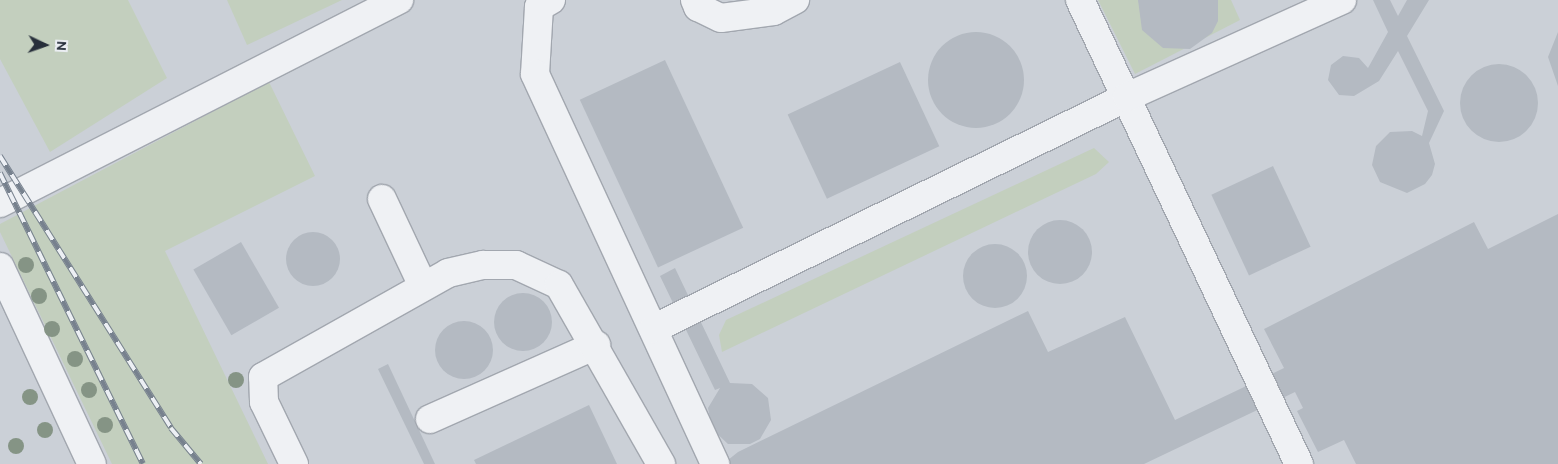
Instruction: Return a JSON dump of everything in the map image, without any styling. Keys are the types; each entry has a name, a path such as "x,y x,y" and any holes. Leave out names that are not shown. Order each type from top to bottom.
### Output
{"lane":[{"path":"0,203 398,0"},
{"path":"551,0 539,7 535,74 716,464"},
{"path":"695,0 698,7 721,18 774,11 795,0"},
{"path":"1080,0 1299,464"},
{"path":"653,329 1127,97 1342,0"},
{"path":"382,200 423,286"},
{"path":"294,464 264,402 263,377 448,273 483,265 516,265 559,285 596,345 661,464"},
{"path":"0,268 92,464"},
{"path":"430,419 596,345"}],"shaded area":[{"path":"0,0 1558,0 1558,464 0,464"}],"green space":[{"path":"0,0 128,0 167,78 50,152 0,59"},
{"path":"227,0 342,0 247,45"},
{"path":"1098,0 1231,0 1240,20 1135,74"},
{"path":"269,82 315,176 165,251 268,464 112,464 0,232 0,224"},
{"path":"1094,148 1109,162 1096,174 722,352 719,335 726,320"}],"building":[{"path":"1138,0 1218,0 1218,21 1212,33 1190,49 1163,48 1142,30"},
{"path":"1373,0 1390,0 1398,16 1407,0 1429,0 1407,36 1444,111 1429,143 1435,164 1432,175 1425,184 1407,193 1380,182 1372,165 1376,146 1390,132 1412,131 1422,136 1428,111 1398,51 1379,81 1354,96 1339,95 1328,80 1331,65 1343,56 1359,58 1368,68 1388,32"},
{"path":"976,32 994,36 1010,46 1020,62 1024,80 1020,98 1010,114 994,124 976,128 958,124 942,114 932,98 928,80 932,62 942,46 958,36"},
{"path":"1558,32 1558,86 1548,57"},
{"path":"665,60 743,228 658,267 580,100"},
{"path":"900,62 939,146 827,199 788,114"},
{"path":"1491,64 1507,64 1521,70 1532,81 1538,95 1538,111 1532,125 1521,136 1507,142 1491,142 1477,136 1466,125 1460,111 1460,95 1466,81 1477,70"},
{"path":"1273,166 1311,247 1249,275 1211,195"},
{"path":"1558,214 1558,464 1356,464 1344,440 1318,452 1297,411 1303,408 1295,392 1144,464 723,464 738,452 1028,311 1048,352 1125,317 1175,420 1284,368 1264,329 1474,222 1488,249"},
{"path":"1054,220 1066,220 1083,229 1090,240 1092,252 1090,264 1083,275 1066,284 1054,284 1042,279 1033,270 1028,258 1028,246 1033,234 1042,225"},
{"path":"308,232 318,232 328,236 336,244 340,259 336,274 328,282 318,286 308,286 298,282 290,274 286,264 286,254 290,244 298,236"},
{"path":"241,242 279,308 231,335 193,270"},
{"path":"989,244 1001,244 1018,253 1025,264 1027,276 1025,288 1018,299 1001,308 989,308 977,303 968,294 963,282 963,270 968,258 977,249"},
{"path":"675,268 730,383 752,384 768,398 771,420 760,439 750,444 728,444 712,429 708,408 720,388 715,390 660,276"},
{"path":"523,293 534,295 547,306 552,322 550,333 539,346 523,351 512,349 499,338 494,322 496,311 507,298"},
{"path":"464,321 475,323 488,334 493,350 491,361 480,374 464,379 453,377 440,366 435,350 437,339 448,326"},
{"path":"388,364 435,464 424,464 378,369"},
{"path":"589,405 617,464 476,464 474,460"}],"railway":[{"path":"0,156 171,428 201,464"},
{"path":"0,173 143,464"}]}
